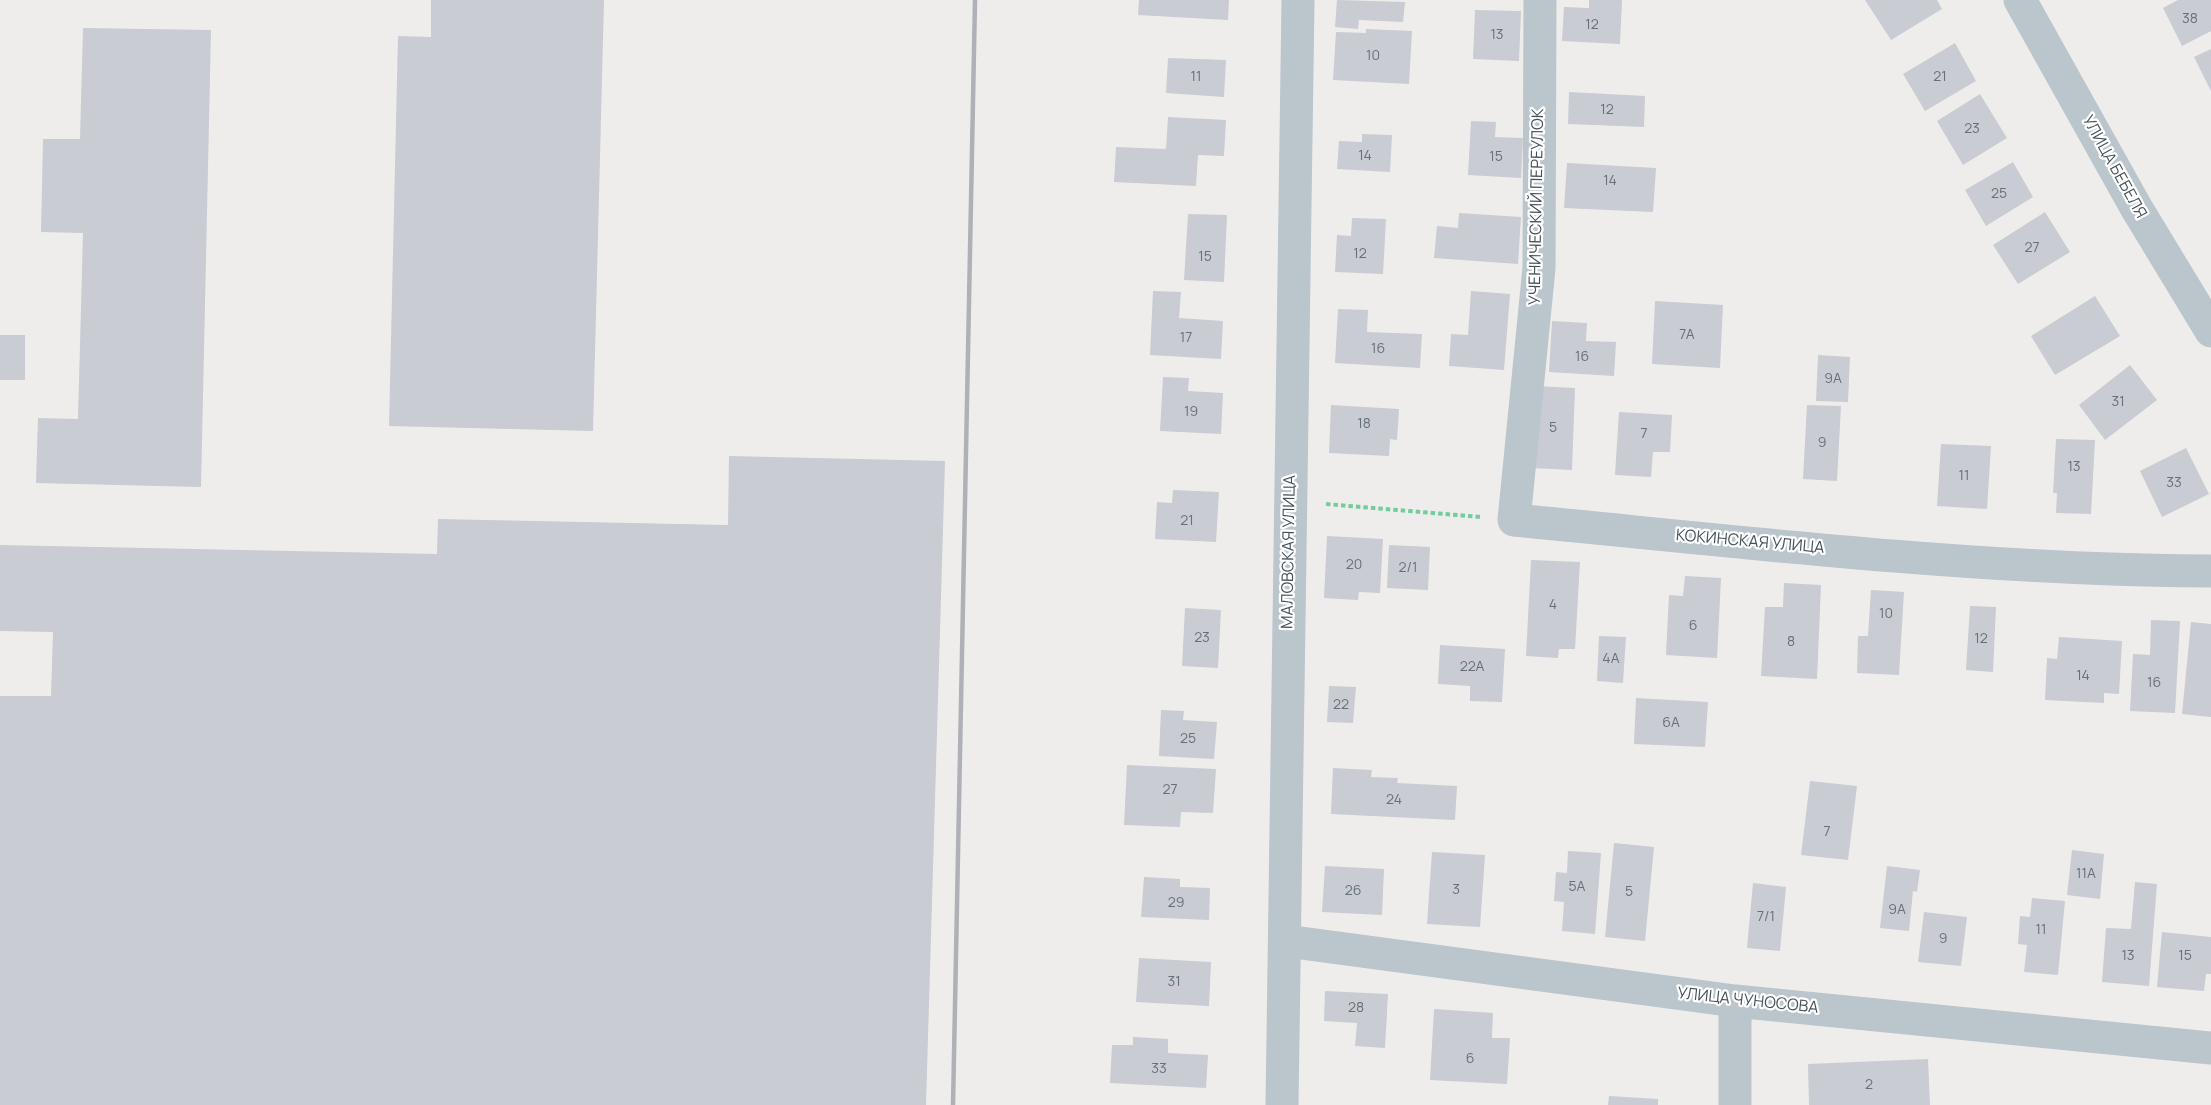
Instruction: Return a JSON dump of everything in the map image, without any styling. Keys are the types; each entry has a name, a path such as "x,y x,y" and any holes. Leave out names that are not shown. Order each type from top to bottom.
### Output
{"street":[{"name":"МАЛОВСКАЯ УЛИЦА","path":"1282,1105 1298,0"},
{"name":"УЧЕНИЧЕСКИЙ ПЕРЕУЛОК","path":"1514,520 1539,268 1540,0"},
{"name":"УЛИЦА БЕБЕЛЯ","path":"2020,0 2137,209 2211,331"},
{"name":"КОКИНСКАЯ УЛИЦА","path":"1514,520 1878,554 2132,571 2211,571"},
{"name":"УЛИЦА ЧУНОСОВА","path":"1286,941 1735,1001 2211,1048"},
{"path":"1735,1001 1735,1105"}],"path":[{"path":"1290,500 1514,520"}],"building":[{"path":"431,0 604,0 593,431 389,426 398,36 431,37"},
{"path":"1139,0 1229,0 1228,20 1138,15"},
{"path":"1337,0 1405,2 1403,22 1359,20 1358,29 1335,27"},
{"path":"1589,0 1622,0 1620,44 1562,41 1564,7 1589,8"},
{"path":"1865,0 1937,0 1942,9 1891,40"},
{"path":"2178,0 2211,0 2211,31 2182,46 2163,8"},
{"path":"1475,10 1521,11 1519,61 1473,59"},
{"path":"83,28 211,30 201,487 36,483 38,418 78,419 83,233 41,232 43,139 80,139"},
{"path":"1366,29 1412,31 1409,84 1333,80 1336,32 1366,33"},
{"path":"1955,43 1976,81 1925,111 1903,74"},
{"path":"2211,49 2211,91 2194,57"},
{"path":"1168,58 1226,60 1224,97 1166,93"},
{"path":"1569,92 1645,96 1644,127 1568,124"},
{"path":"1980,94 2007,138 1963,165 1937,121"},
{"path":"1168,117 1226,120 1224,156 1198,155 1196,186 1114,182 1116,147 1166,149"},
{"path":"1471,121 1496,122 1495,137 1523,138 1521,178 1468,175"},
{"path":"1362,134 1392,135 1390,172 1337,169 1339,141 1362,142"},
{"path":"2013,162 2033,197 1986,226 1965,190"},
{"path":"1567,163 1656,168 1653,212 1564,208"},
{"path":"2045,212 2070,252 2018,284 1993,245"},
{"path":"1459,213 1521,217 1518,264 1434,258 1437,226 1458,228"},
{"path":"1188,214 1227,215 1224,282 1184,280"},
{"path":"1352,218 1386,219 1383,274 1335,272 1337,235 1351,236"},
{"path":"1153,291 1181,292 1179,318 1223,321 1221,359 1150,355"},
{"path":"1471,291 1510,294 1504,370 1449,366 1451,334 1468,335"},
{"path":"2095,296 2120,336 2055,375 2031,336"},
{"path":"1655,301 1723,305 1720,368 1652,364"},
{"path":"1338,309 1368,310 1367,332 1422,334 1420,368 1335,363"},
{"path":"1552,321 1587,323 1586,341 1616,342 1614,376 1549,372"},
{"path":"0,335 25,335 25,380 0,380"},
{"path":"1818,355 1850,357 1848,402 1816,401"},
{"path":"2130,365 2157,400 2105,440 2079,405"},
{"path":"1163,377 1189,378 1188,391 1223,393 1221,434 1160,431"},
{"path":"1535,386 1575,388 1572,470 1531,468"},
{"path":"1331,405 1399,409 1397,440 1390,439 1389,456 1329,453"},
{"path":"1807,405 1841,406 1837,481 1803,479"},
{"path":"1619,412 1672,415 1670,452 1653,452 1651,477 1615,475"},
{"path":"2056,439 2095,440 2091,514 2056,513 2057,493 2053,493"},
{"path":"1941,444 1991,446 1987,509 1937,506"},
{"path":"2186,448 2209,494 2162,517 2140,471"},
{"path":"729,456 945,461 926,1105 0,1105 0,696 51,696 53,632 0,631 0,545 437,554 438,519 728,525"},
{"path":"1173,490 1219,492 1216,542 1155,539 1157,502 1172,503"},
{"path":"1327,536 1383,539 1380,593 1359,592 1358,600 1324,598"},
{"path":"1389,545 1430,547 1428,590 1387,588"},
{"path":"1531,560 1580,562 1575,649 1559,649 1558,658 1526,656"},
{"path":"1685,576 1721,578 1717,658 1666,655 1669,595 1683,596"},
{"path":"1784,583 1821,585 1817,679 1761,676 1765,607 1783,607"},
{"path":"1871,590 1904,592 1899,675 1857,673 1858,636 1868,636"},
{"path":"1970,606 1996,607 1993,672 1966,670"},
{"path":"1185,608 1221,610 1218,668 1182,666"},
{"path":"2151,620 2180,621 2175,713 2130,711 2133,654 2150,655"},
{"path":"2191,622 2211,624 2211,717 2182,714"},
{"path":"1599,636 1626,637 1623,683 1597,681"},
{"path":"2059,637 2122,641 2119,694 2104,693 2104,703 2045,700 2047,658 2057,659"},
{"path":"1440,645 1505,649 1502,702 1470,701 1470,686 1438,684"},
{"path":"1329,686 1356,687 1353,723 1327,722"},
{"path":"1636,698 1708,702 1705,747 1634,744"},
{"path":"1161,710 1184,711 1183,720 1217,722 1214,759 1159,756"},
{"path":"1127,765 1216,769 1213,813 1181,812 1180,827 1124,825"},
{"path":"1333,768 1372,770 1371,777 1398,778 1397,783 1457,786 1455,820 1331,814"},
{"path":"1810,781 1857,786 1848,860 1801,855"},
{"path":"1614,843 1654,847 1645,941 1605,937"},
{"path":"2072,850 2104,854 2100,899 2067,895"},
{"path":"1568,851 1601,853 1595,934 1562,931 1564,902 1554,901 1556,872 1567,873"},
{"path":"1432,852 1485,855 1480,927 1427,924"},
{"path":"1325,866 1384,869 1382,915 1322,912"},
{"path":"1887,866 1920,870 1917,892 1913,891 1909,931 1880,928"},
{"path":"1144,877 1180,879 1180,887 1210,888 1209,920 1141,917"},
{"path":"2135,882 2157,884 2149,986 2102,982 2106,928 2131,929"},
{"path":"1753,883 1786,887 1780,951 1747,948"},
{"path":"2032,898 2065,901 2058,975 2024,972 2027,945 2018,944 2020,916 2030,917"},
{"path":"1924,912 1967,917 1961,966 1918,962"},
{"path":"2162,932 2211,937 2211,974 2206,974 2204,991 2157,987"},
{"path":"1139,958 1211,962 1209,1006 1136,1002"},
{"path":"1325,991 1388,994 1385,1048 1355,1046 1357,1023 1324,1021"},
{"path":"1434,1009 1493,1013 1492,1038 1510,1038 1507,1084 1430,1080"},
{"path":"1133,1037 1168,1039 1168,1053 1208,1055 1206,1088 1110,1083 1112,1045 1133,1045"},
{"path":"1928,1059 1930,1105 1809,1105 1808,1064"},
{"path":"1609,1096 1658,1099 1658,1105 1608,1105"}],"railway":[{"path":"953,1105 975,0"}]}
